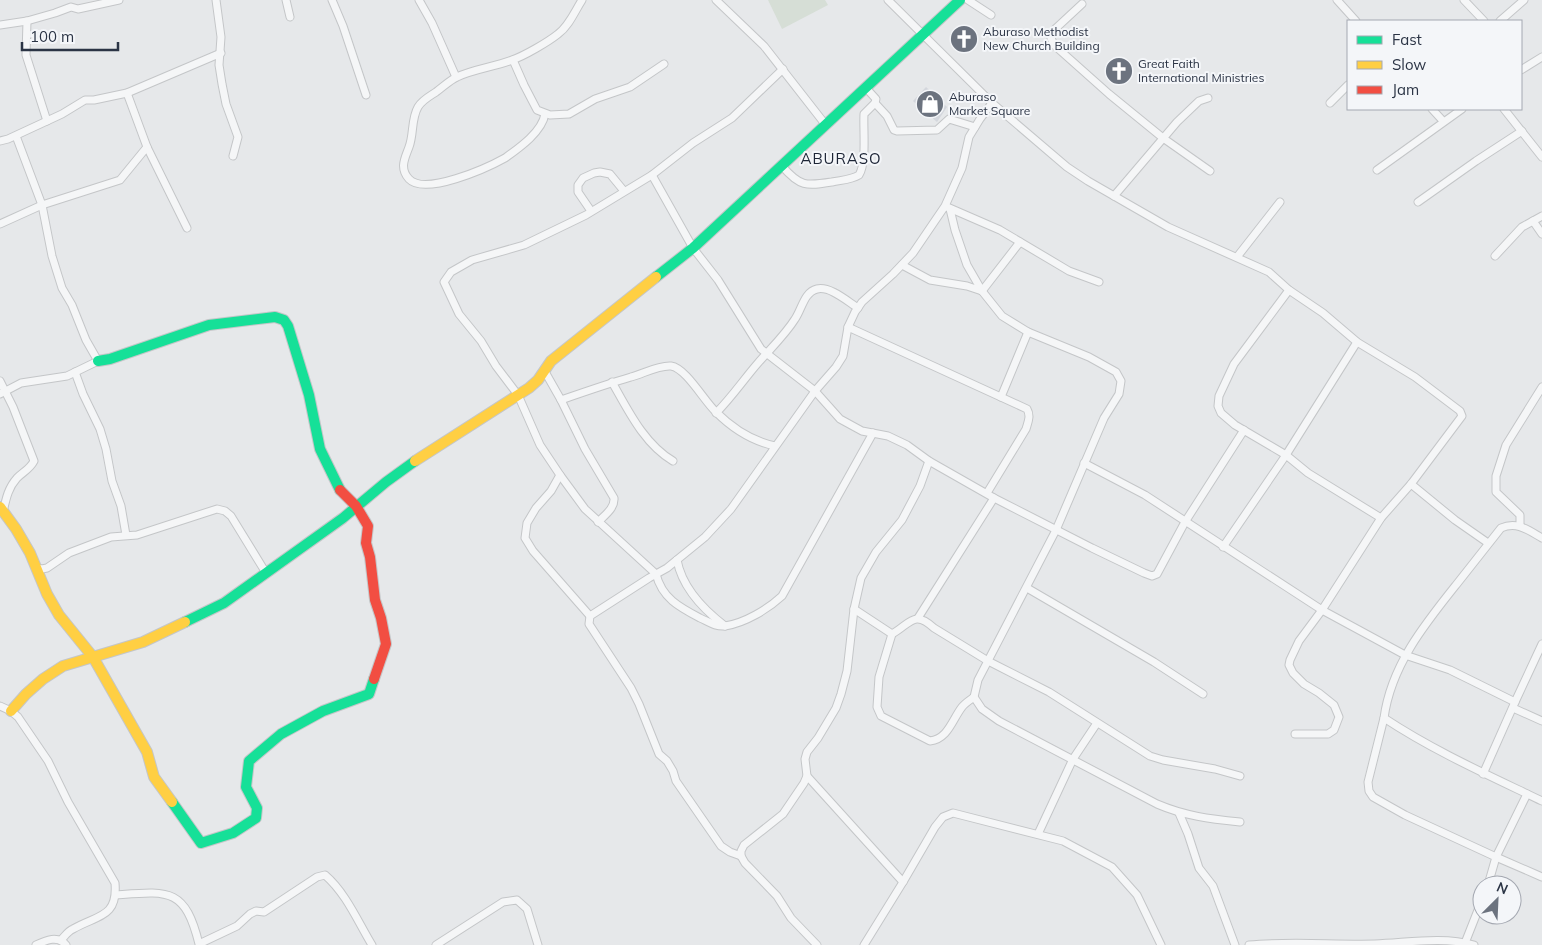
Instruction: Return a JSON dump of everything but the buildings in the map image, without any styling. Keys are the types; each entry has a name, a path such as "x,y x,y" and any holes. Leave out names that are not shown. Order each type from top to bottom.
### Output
{"street":[{"path":"0,25 55,14 70,4 78,9 119,0"},
{"path":"216,0 221,37 219,65 222,84 226,104 238,137 233,156"},
{"path":"286,0 290,17"},
{"path":"332,0 344,26 366,95"},
{"path":"419,0 432,23 456,77"},
{"path":"545,114 541,125 518,148 504,158 478,171 444,182 425,185 415,184 408,178 403,166 410,146 413,124 421,103 456,77 514,60 558,34 568,24 582,0"},
{"path":"716,0 750,32 783,69 825,124"},
{"path":"888,0 992,103 1067,167 1168,226 1269,272 1289,290 1323,313 1357,342 1415,376 1462,413 1453,430 1411,484 1380,518 1322,610 1299,641 1289,665 1293,673 1304,684 1334,705 1339,717 1334,730 1328,734 1295,734"},
{"path":"11,711 26,694 62,666 143,642 224,603 343,518 356,506 428,453 518,395 538,380 551,361 617,306 693,248 960,0"},
{"path":"968,0 991,15"},
{"path":"1337,0 1355,20"},
{"path":"1464,0 1483,20"},
{"path":"1501,20 1524,0"},
{"path":"1082,4 1054,30 1051,38 1054,45 1109,94 1163,138 1210,171"},
{"path":"27,21 26,55 48,121"},
{"path":"0,141 16,136 48,121 85,100 127,93 220,53"},
{"path":"1522,67 1542,57"},
{"path":"514,60 537,110 545,114 558,115 569,114 595,99 630,87 664,64"},
{"path":"783,69 732,118 693,143 652,175 591,211 514,250 472,260 451,272 444,282 459,314 481,341 496,366 518,395 540,445 585,509 656,574 664,594 675,604 718,626 725,626 756,614 770,607 782,596 873,434"},
{"path":"1330,103 1347,86"},
{"path":"866,88 876,99 875,103 887,116 894,130 937,130 949,119 975,127"},
{"path":"127,93 148,147 187,228"},
{"path":"1114,196 1163,138 1199,101 1208,98"},
{"path":"782,166 795,180 809,184 816,185 857,177 863,167 864,114 875,103"},
{"path":"590,616 677,560 720,523 815,391 836,367 843,356 848,327 858,308 914,253 947,207 962,168 969,137 992,103"},
{"path":"1433,110 1443,121"},
{"path":"1377,170 1460,110"},
{"path":"1505,110 1542,156"},
{"path":"1418,202 1522,131"},
{"path":"16,136 42,204 52,256 62,288 98,361"},
{"path":"0,224 42,204 120,180 148,147"},
{"path":"591,211 578,192 578,185 583,178 600,172 610,174 624,191"},
{"path":"652,175 693,248 718,280 761,349 815,391 840,419 862,431 888,436 907,445 929,462 994,498 1152,576 1157,574 1185,522 1244,430"},
{"path":"1238,257 1280,202"},
{"path":"947,207 991,226 1069,271 1099,282"},
{"path":"947,207 967,265 982,291 1002,316 1028,332 1057,342 1089,357 1116,372 1121,381 1119,394 1104,418 1056,530 1026,588 988,661 978,680 974,697 963,706 944,735 938,740 930,741 881,716 876,707 879,677 892,634 911,619 918,618 988,661 1049,692 1150,756 1163,760 1215,768 1240,776"},
{"path":"1494,256 1522,227 1542,216"},
{"path":"1533,221 1542,234"},
{"path":"982,291 1020,242"},
{"path":"902,265 930,280 967,286 982,291"},
{"path":"716,413 736,392 790,326 811,291 821,288 830,291 858,308"},
{"path":"1289,290 1238,358 1219,396 1218,406 1221,413 1244,430 1286,455 1308,473 1380,518"},
{"path":"0,381 2,392 13,407 34,460 28,470 18,478 8,492 2,510 16,530 37,568 47,594 59,615 93,657 147,752 154,777 200,843 233,833 256,818 257,808 246,787 249,761 281,734 323,711 369,694 386,644 375,600 370,557 366,543 368,526 356,506 339,489 320,449 309,395 288,326 284,320 275,317 210,325 98,361 67,376 21,384 2,392"},
{"path":"848,327 1026,409 1029,413 1029,418 1022,436 987,493"},
{"path":"1000,397 1028,332"},
{"path":"1222,547 1286,455 1357,342"},
{"path":"561,400 612,382 672,366 682,372 716,413 751,438 775,446"},
{"path":"544,370 585,449 614,498 614,503 610,510 598,522"},
{"path":"75,372 83,394 100,429 112,480 121,506 126,535"},
{"path":"612,382 644,436 661,455 673,461"},
{"path":"1520,526 1520,515 1496,492 1496,476 1510,436 1527,413 1542,387"},
{"path":"817,945 791,918 777,896 750,868 742,856 741,850 744,845 783,814 804,783 807,776 805,759 807,752 836,708 841,694 861,578 876,552 902,520 920,486 929,462"},
{"path":"1084,463 1145,495 1222,547 1322,610 1405,655 1450,670 1542,721"},
{"path":"560,475 551,491 536,508 527,523 525,538 533,552 590,616 589,624 630,688 658,754 667,761 676,781 721,846 730,852 742,856"},
{"path":"1411,484 1488,544"},
{"path":"918,618 994,498"},
{"path":"37,568 47,568 70,553 111,537 137,535 217,509 225,511 231,516 266,573"},
{"path":"1542,538 1513,524 1501,528 1429,619 1405,655 1389,690 1368,782 1369,791 1373,797 1405,814 1542,877"},
{"path":"677,560 679,569 698,600 707,612 725,626"},
{"path":"1026,588 1154,662 1203,694"},
{"path":"854,610 892,634"},
{"path":"1484,774 1542,644"},
{"path":"974,697 982,709 999,721 1157,804 1193,817 1240,822"},
{"path":"0,706 18,717 48,761 68,802 115,883 116,895 112,907 103,916 71,930 64,943 52,939 36,945"},
{"path":"1384,718 1419,741 1484,774 1542,800"},
{"path":"1038,834 1073,759 1097,723"},
{"path":"807,776 903,882"},
{"path":"1491,875 1496,856 1527,794"},
{"path":"864,945 935,827 943,817 954,813 1063,841 1112,867 1137,895 1161,945"},
{"path":"1179,813 1199,868 1213,886 1235,945"},
{"path":"116,895 164,894 178,899 187,908 196,930 199,945 237,926 250,914 264,912 317,877 325,875 345,899 371,945"},
{"path":"436,945 503,902 517,900 527,909 538,945"},
{"path":"1464,942 1472,923"},
{"path":"1249,945 1268,943 1320,945 1376,944 1424,941 1464,942 1474,945"}],"shaded area":[{"path":"768,0 825,0 828,5 782,29"},
{"name":"Aburaso Market Square","path":"926,87 947,107 937,122 913,101"}],"traffic: fast":[{"path":"656,277 693,248 960,0"},
{"path":"98,361 110,359 209,325 275,317 284,320 288,326 309,395 320,449 340,490"},
{"path":"185,622 224,603 343,518 386,482 415,461"},
{"path":"172,802 201,843 233,833 256,818 257,808 246,787 249,761 281,734 323,711 369,694 374,679"}],"traffic: slow":[{"path":"415,461 529,388 538,380 551,361 656,277"},
{"path":"0,507 30,553 47,594 59,615 93,657 147,752 154,777 172,802"},
{"path":"11,711 43,679 63,666 143,642 185,622"}],"traffic: jam":[{"path":"340,490 356,506 368,526 366,543 370,557 375,600 386,644 374,679"}],"place":[{"name":"Aburaso Methodist New Church Building","path":"964,39"},
{"name":"Great Faith International Ministries","path":"1119,71"},
{"name":"Aburaso Market Square","path":"930,104"}],"district":[{"name":"ABURASO","path":"841,159"}]}
